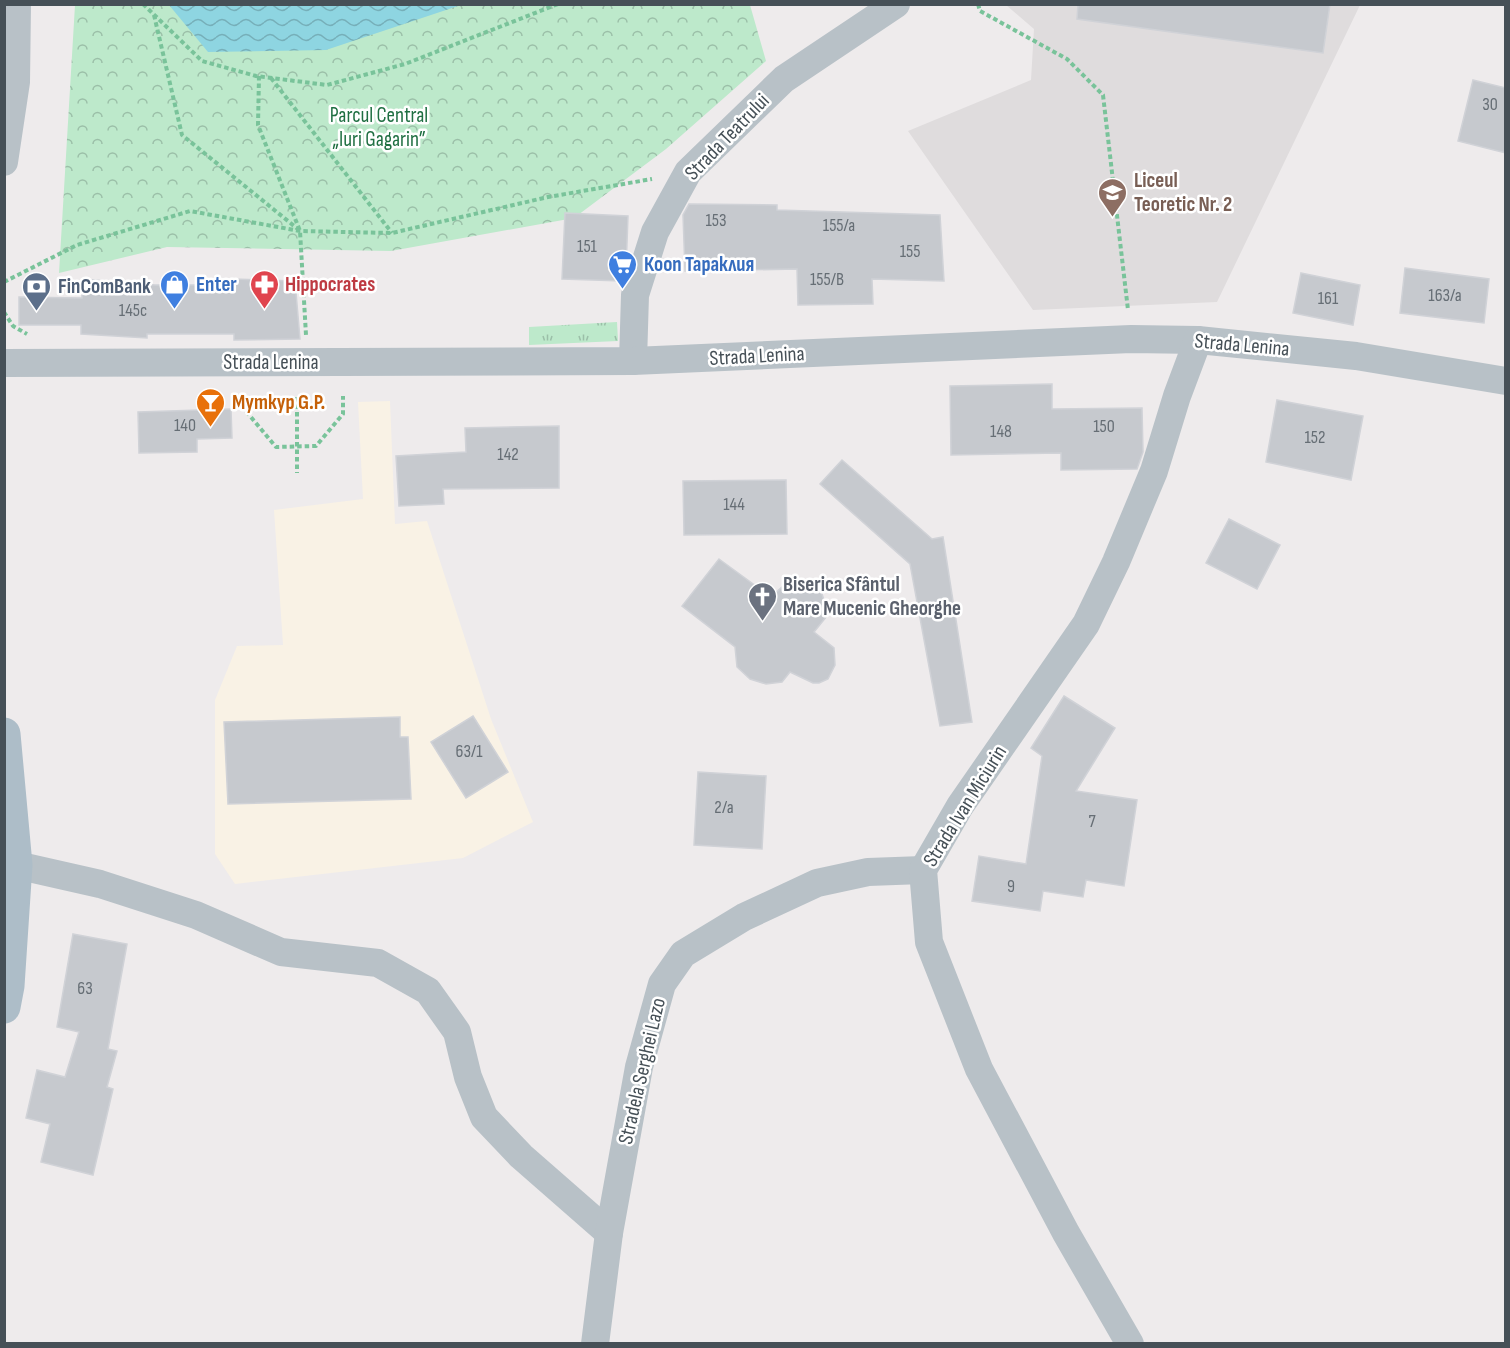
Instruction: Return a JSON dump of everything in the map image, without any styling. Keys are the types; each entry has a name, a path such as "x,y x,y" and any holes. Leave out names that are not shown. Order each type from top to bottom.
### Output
{"main road":[{"path":"4,734 16,865 8,986 4,1007"}],"street":[{"path":"4,162 16,82 17,4"},
{"name":"Strada Teatrului","path":"633,361 635,295 655,232 688,172 784,79 896,4"},
{"name":"Strada Lenina","path":"4,363 633,361 1131,339 1198,340 1356,356 1506,381"},
{"name":"Strada Ivan Miciurin","path":"1130,1344 1066,1233 979,1069 929,942 923,870 960,806 1086,624 1116,562 1154,471 1177,396 1198,340"},
{"path":"16,865 100,884 196,915 281,952 378,963 428,991 457,1032 468,1077 484,1118 521,1156 609,1233"},
{"name":"Stradela Serghei Lazo","path":"595,1344 609,1233 639,1066 662,984 683,954 744,917 817,883 868,872 923,870"}],"path":[{"path":"143,4 202,61 259,76 327,85 405,63 558,4"},
{"path":"978,4 980,11 1067,59 1103,95 1131,339"},
{"path":"154,15 182,135 300,231"},
{"path":"259,76 258,125 300,231 306,342"},
{"path":"270,78 392,233"},
{"path":"4,282 77,245 190,211 300,231 392,233 548,197 688,172"},
{"path":"4,312 13,326 33,337"},
{"path":"244,397 245,410 276,447 297,447 316,446 343,414 343,396"},
{"path":"297,397 297,473"}],"shaded area":[{"name":"Liceul Teoretic Nr. 2","path":"1006,5 1360,5 1217,302 1033,310 908,131 1031,80 1034,29"},
{"path":"390,401 395,524 427,521 491,719 533,822 463,858 235,884 215,854 215,700 237,646 283,645 274,510 363,499 358,402"}],"green space":[{"name":"Parcul Central „Iuri Gagarin”","path":"75,5 750,5 766,61 666,149 574,218 391,251 167,247 59,273"},
{"path":"617,322 618,341 529,345 529,327"}],"water":[{"path":"169,5 461,5 326,50 208,52"}],"building":[{"path":"1078,4 1330,4 1323,53 1077,19"},
{"path":"1473,80 1506,88 1506,153 1458,141"},
{"path":"689,204 777,205 777,210 940,215 944,281 872,279 873,304 798,305 797,269 685,271 683,215"},
{"path":"565,213 628,216 626,270 622,281 562,279"},
{"path":"1405,268 1489,279 1484,323 1400,313"},
{"path":"1301,273 1360,285 1353,325 1293,313"},
{"path":"82,279 155,285 233,285 233,279 295,281 300,339 234,340 234,334 147,334 147,338 81,334 81,325 19,325 19,297 82,298"},
{"path":"1052,384 1052,409 1142,408 1143,452 1137,469 1061,470 1061,453 951,455 950,386"},
{"path":"1277,400 1363,416 1351,480 1266,462"},
{"path":"231,409 232,438 197,439 197,452 139,453 138,412"},
{"path":"559,426 559,488 443,489 444,504 399,506 396,456 466,452 465,428"},
{"path":"842,460 932,539 943,537 972,722 940,726 910,564 820,484"},
{"path":"786,480 787,534 684,535 683,481"},
{"path":"1229,519 1280,545 1257,589 1206,563"},
{"name":"Biserica Sfântul Mare Mucenic Gheorghe","path":"719,559 771,597 782,587 790,585 809,586 822,594 827,616 814,632 834,648 835,665 828,679 813,683 790,672 782,682 766,684 750,679 737,667 735,647 682,606"},
{"path":"1064,696 1115,728 1076,791 1137,800 1124,886 1086,880 1083,897 1043,891 1040,911 972,901 979,856 1026,864 1042,756 1031,748"},
{"path":"473,716 508,772 466,798 431,742"},
{"path":"400,717 400,737 408,737 411,799 228,804 224,722"},
{"path":"698,772 766,776 762,849 694,845"},
{"path":"73,934 127,944 108,1049 117,1051 107,1087 113,1089 93,1175 41,1162 50,1124 26,1118 37,1070 65,1077 79,1032 57,1027"}],"place":[{"name":"Liceul Teoretic Nr. 2","path":"1113,218"},
{"name":"Кооп Тараклия","path":"623,290"},
{"name":"Enter","path":"175,310"},
{"name":"Hippocrates","path":"264,310"},
{"name":"FinComBank","path":"37,312"},
{"name":"Муткур G.P.","path":"211,428"},
{"name":"Biserica Sfântul Mare Mucenic Gheorghe","path":"762,622"}]}
